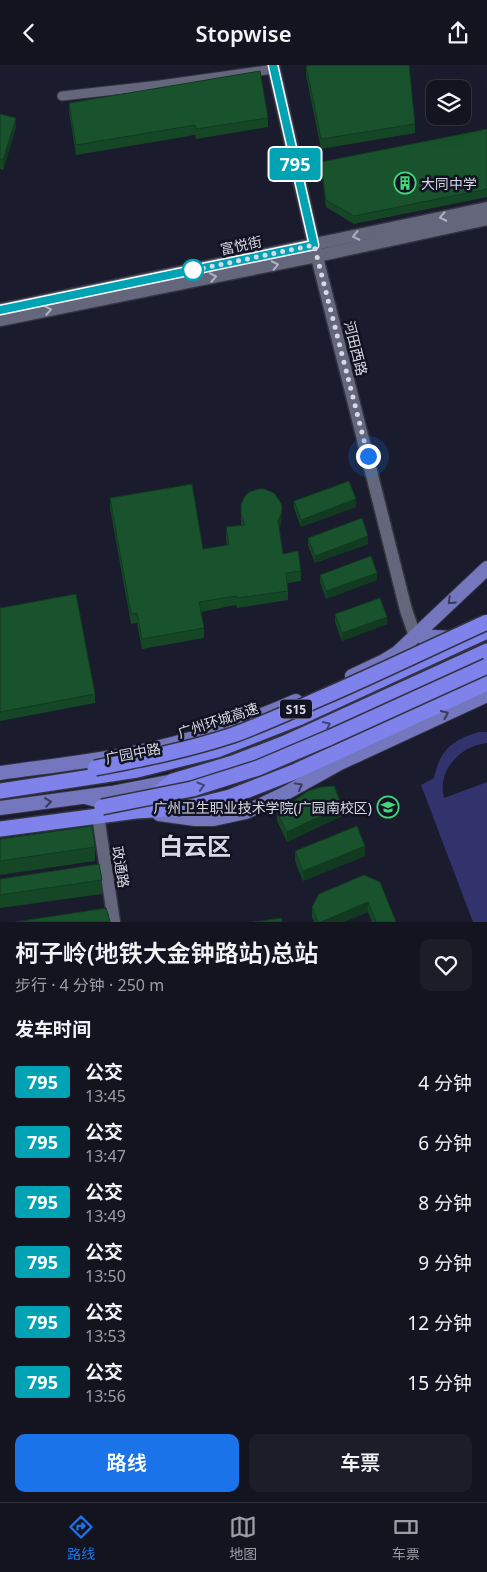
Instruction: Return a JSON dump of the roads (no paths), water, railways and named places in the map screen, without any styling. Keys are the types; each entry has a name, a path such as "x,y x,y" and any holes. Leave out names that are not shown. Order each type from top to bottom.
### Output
{"highway":[{"path":"472,638 487,620"},
{"name":"广州环城高速","path":"0,781 96,768 141,759 232,735 330,694 487,620"},
{"name":"广园中路","path":"0,791 137,770 190,757 242,741 360,691 487,631"},
{"path":"136,811 173,781 266,751 487,651"},
{"path":"0,821 132,802 192,789 230,778 323,741 487,666"},
{"path":"0,829 136,811 186,808 230,797 294,771 487,683"}],"main road":[{"path":"0,773 113,757 171,744 246,721 328,687 397,653 487,568"},
{"path":"415,636 472,638"},
{"path":"266,751 294,749 333,741 487,673"},
{"path":"328,687 360,691"},
{"path":"85,797 136,811 195,819 214,819 246,812 286,793 340,763 487,695"},
{"path":"383,699 434,698"},
{"path":"137,770 171,744"},
{"path":"0,808 85,797 173,781"}],"street":[{"path":"62,95 160,85 274,67"},
{"name":"河田西路","path":"274,67 315,250 406,610 415,636"},
{"name":"富悦街","path":"0,320 399,232 487,208"},
{"name":"富悦街","path":"399,232 487,219"},
{"name":"富悦街","path":"0,310 315,250"},
{"name":"政通路","path":"98,816 114,922"}],"place":[{"name":"大同中学","path":"405,183"},
{"name":"广州卫生职业技术学院(广园南校区)","path":"388,807"}],"district":[{"name":"白云区","path":"195,845"}]}
